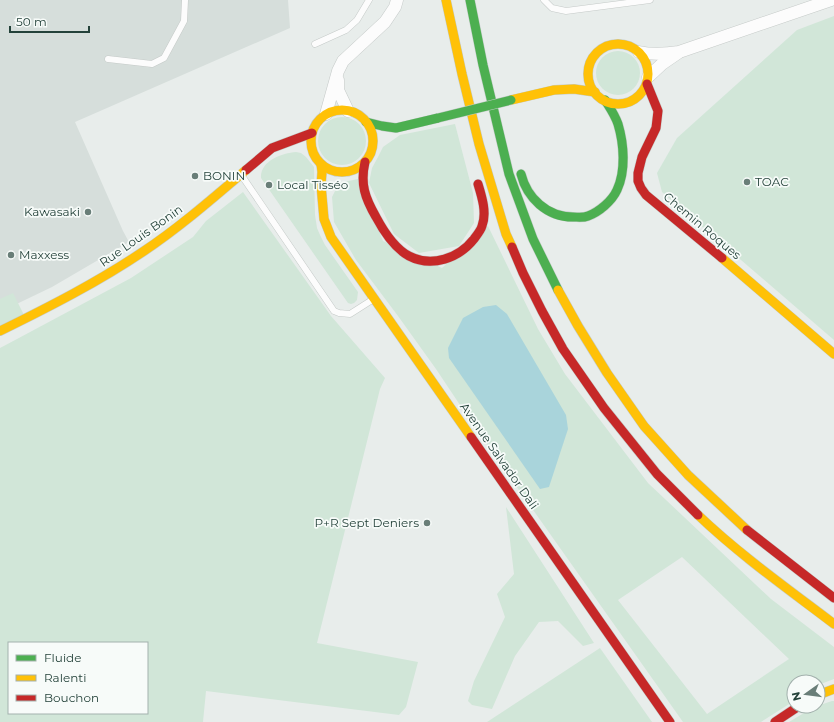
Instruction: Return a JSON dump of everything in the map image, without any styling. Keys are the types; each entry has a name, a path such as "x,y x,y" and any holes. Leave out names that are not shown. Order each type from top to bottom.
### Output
{"main road":[{"path":"446,0 479,144 506,234 542,311 564,349 604,408 657,474 717,533 765,572 834,624"},
{"path":"470,0 483,65 509,174 533,239 554,284 578,326 607,373 644,426 688,476 745,528 834,598"},
{"path":"444,26 448,12"},
{"path":"612,44 624,44 639,52 645,59 648,68 647,80 643,91 637,97 630,101 617,104 605,100 595,92 589,79 589,71 593,57 598,52 604,47 612,44"},
{"path":"581,73 590,64"},
{"path":"554,90 572,79"},
{"name":"Chemin Roques","path":"647,80 658,111 656,128 641,159 638,170 638,179 641,188 646,195 693,233 834,354"},
{"path":"366,122 396,128 554,90 574,89 595,92"},
{"path":"518,166 525,186 534,199 544,209 558,216 571,218 587,216 600,210 614,197 620,183 623,164 621,137 615,116 605,100"},
{"path":"456,101 462,124"},
{"path":"630,101 644,106 650,111 657,122"},
{"path":"365,162 352,170 339,172 320,164 313,151 311,142 312,132 315,125 326,114 337,111 348,111 358,115 366,122 371,133 379,141"},
{"path":"497,124 510,139"},
{"path":"396,128 379,141 371,151 365,162 362,178 368,203 381,228 394,244 404,252 417,259 430,261 446,258 460,253 475,239 483,224 484,203 475,176"},
{"name":"Rue Louis Bonin","path":"0,331 75,294 126,263 188,220 272,148 312,132"},
{"path":"284,144 313,151"},
{"name":"Avenue Salvador Dali","path":"320,164 322,172 321,185 324,219 331,237 670,722"},
{"name":"Avenue Salvador Dali","path":"323,198 334,176 339,172"},
{"path":"775,722 787,714"}],"street":[{"path":"326,114 338,71 343,61 385,22 395,7 397,0"},
{"path":"639,52 658,54 679,52 831,0"},
{"path":"647,80 662,64 679,52"},
{"path":"338,71 338,90 348,111"}],"lane":[{"path":"108,59 152,64 164,58 184,21 185,0"},
{"path":"315,44 346,30 357,20 369,0"},
{"path":"544,0 552,8 566,11 650,0"},
{"path":"240,175 334,311 350,314 374,299"}],"shaded area":[{"path":"0,0 288,0 290,28 75,122 129,242 52,287 0,312"}],"green space":[{"name":"TOAC","path":"834,16 834,340 662,192 657,173 677,138 797,30"},
{"path":"614,51 622,51 634,57 640,69 640,77 634,89 622,95 614,95 602,89 596,77 596,69 602,57"},
{"path":"342,117 351,119 359,124 364,132 366,141 364,150 359,158 351,163 342,165 333,163 325,158 320,150 318,141 320,132 325,124 333,119"},
{"path":"455,124 473,193 474,223 459,246 419,253 394,234 369,183 372,168 383,147 400,135"},
{"path":"296,152 301,153 306,157 314,167 315,215 317,228 325,245 358,292 357,300 354,303 348,303 261,178 264,167 273,159 284,154"},
{"path":"358,179 383,241 442,268 488,226 538,329 565,374 648,483 771,599 834,647 834,679 826,682 826,674 786,674 786,706 761,722 683,722 478,432 436,369 356,260 334,222 332,197 339,183","holes":["682,557 789,659 707,714 618,600"]},
{"path":"243,192 331,316 385,378 380,389 317,643 418,662 406,707 399,715 206,691 203,722 0,722 0,348 131,278 193,237 206,221"},
{"path":"13,293 24,315 0,326 0,299"},
{"path":"506,507 594,643 583,646 558,621 539,622 515,656 492,709 472,705 468,701 474,681 505,617 497,594 514,574"},
{"path":"600,648 652,722 487,722"},
{"path":"834,701 834,722 789,722 802,714 826,714 826,703"}],"water":[{"path":"496,305 507,314 566,415 568,429 549,487 540,489 449,358 448,348 463,318 483,307"}],"traffic: fast":[{"path":"470,0 483,65 509,174 533,239 558,290"},
{"path":"438,118 511,100"},
{"path":"521,174 524,183 533,198 547,210 555,214 584,217 605,206 617,190 620,183 623,166 622,140 618,124 605,100"},
{"path":"366,122 396,128 438,118"}],"traffic: slow":[{"path":"446,0 479,144 506,234 512,247"},
{"path":"618,44 635,49 643,57 648,74 643,91 635,99 618,104 601,99 593,91 588,74 593,57 601,49 618,44"},
{"path":"511,100 554,90 574,89 595,92"},
{"path":"342,110 354,113 364,119 370,129 373,141 370,153 364,163 354,169 342,172 330,169 320,163 314,153 311,141 314,129 320,119 330,113 342,110"},
{"path":"321,164 324,219 331,237 471,437"},
{"path":"0,331 73,294 144,251 209,202 246,170"},
{"path":"722,258 834,354"},
{"path":"558,290 607,373 644,426 688,475 747,530"},
{"path":"698,515 747,558 834,624"},
{"path":"826,692 834,689"}],"traffic: jam":[{"path":"647,84 658,111 656,128 642,157 638,173 638,181 641,188 646,195 722,258"},
{"path":"246,170 272,148 312,133"},
{"path":"365,162 363,177 364,191 382,228 394,244 404,253 427,261 436,261 453,256 468,246 479,232 484,216 478,184"},
{"path":"512,247 523,273 563,349 604,408 657,474 698,515"},
{"path":"471,437 670,722"},
{"path":"747,530 834,598"},
{"path":"775,722 787,714"}],"place":[{"name":"BONIN","path":"195,176"},
{"name":"TOAC","path":"747,182"},
{"name":"Local Tisséo","path":"269,185"},
{"name":"Kawasaki","path":"88,212"},
{"name":"Maxxess","path":"11,255"},
{"name":"P+R Sept Deniers","path":"427,523"}]}
